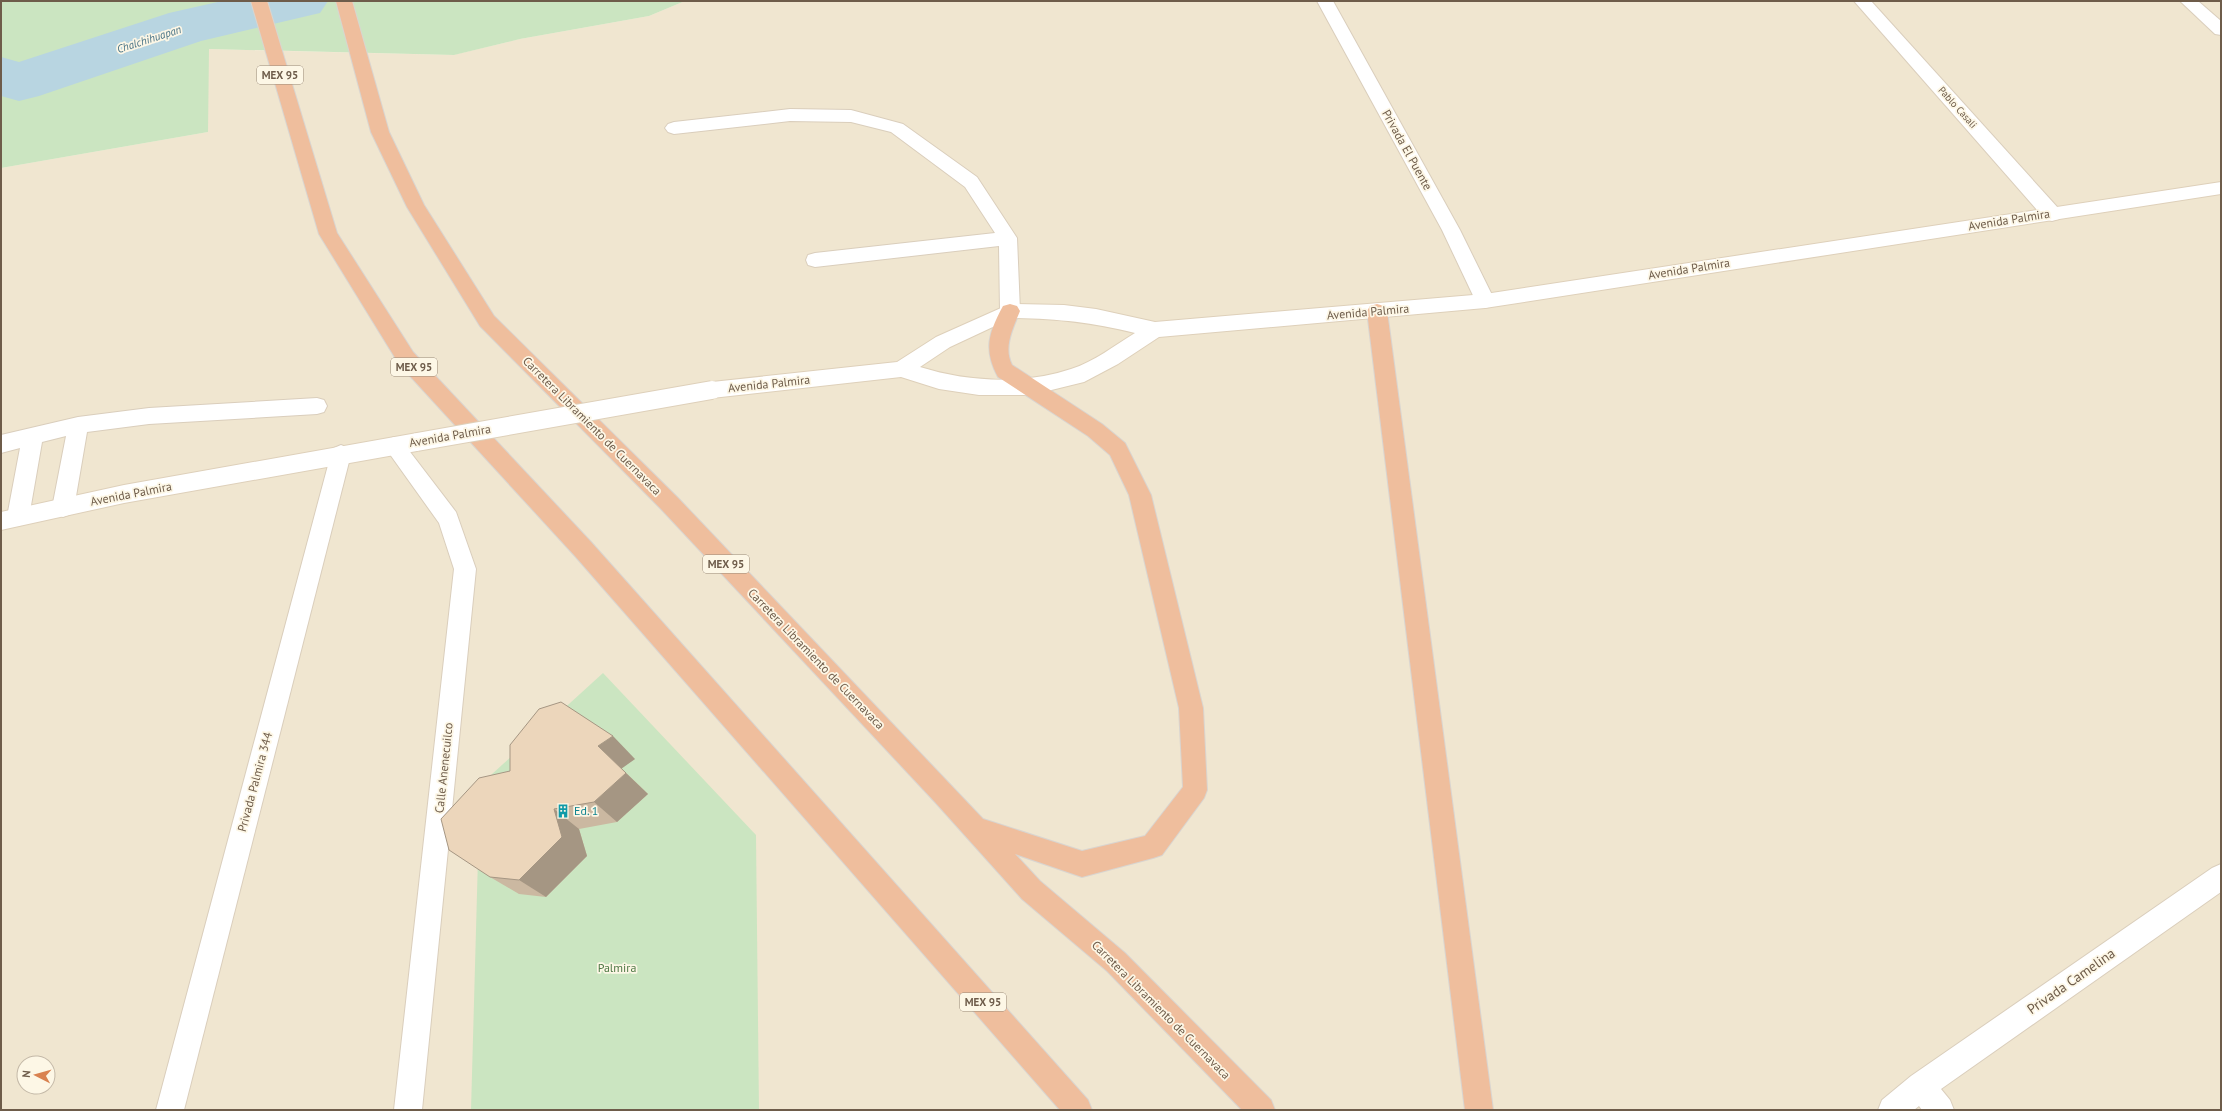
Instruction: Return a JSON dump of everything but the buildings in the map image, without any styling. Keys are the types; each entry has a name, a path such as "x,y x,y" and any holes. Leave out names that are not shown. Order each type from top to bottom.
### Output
{"highway":[{"name":"MEX 95","path":"259,1 301,149 328,234 406,358 583,548 1078,1110"},
{"name":"Carretera Libramiento de Cuernavaca","path":"344,1 380,132 416,207 487,321 670,504 976,828 1031,890 1116,962 1261,1110"},
{"path":"976,828 1082,864 1153,846 1195,790 1191,708 1140,496 1118,449 1095,430 1005,371 998,361 998,348 1001,334 1010,311"},
{"path":"1377,311 1479,1110"}],"street":[{"name":"Privada El Puente","path":"1326,1 1451,230 1485,301"},
{"name":"Pablo Casali","path":"1862,1 2052,214"},
{"path":"2188,1 2221,30"},
{"path":"674,128 790,115 851,116 897,128 971,182 1008,238 1010,311"},
{"name":"Avenida Palmira","path":"901,369 943,342 1010,311 1064,312 1096,316 1155,330 1485,301 2221,188"},
{"path":"815,260 1008,238"},
{"name":"Avenida Palmira","path":"9,519 124,494 341,454 712,390 901,369 939,381 979,387 1030,387 1077,376 1111,358 1155,330"},
{"path":"1,444 78,425 149,416 317,406"},
{"path":"63,508 78,425"},
{"path":"9,519 33,436"},
{"name":"Calle Anenecuilco","path":"394,446 448,520 465,568 408,1110"},
{"name":"Privada Palmira 344","path":"170,1110 341,454"},
{"name":"Privada Camelina","path":"1892,1110 1921,1086 2221,877"},
{"path":"1921,1086 1940,1110"}],"shaded area":[{"path":"685,1 2221,1 2221,1110 1,1110 1,168 208,132 208,49 453,55 520,39 649,16"}],"green space":[{"path":"1,1 685,1 649,16 520,39 454,55 209,49 208,132 1,168"},
{"name":"Palmira","path":"603,673 756,835 759,1110 471,1110 480,785"}],"waterway":[{"name":"Chalchihuapan","path":"1,76 19,82 189,26 301,1"}],"place":[{"name":"Ed. 1","path":"563,811"}]}
